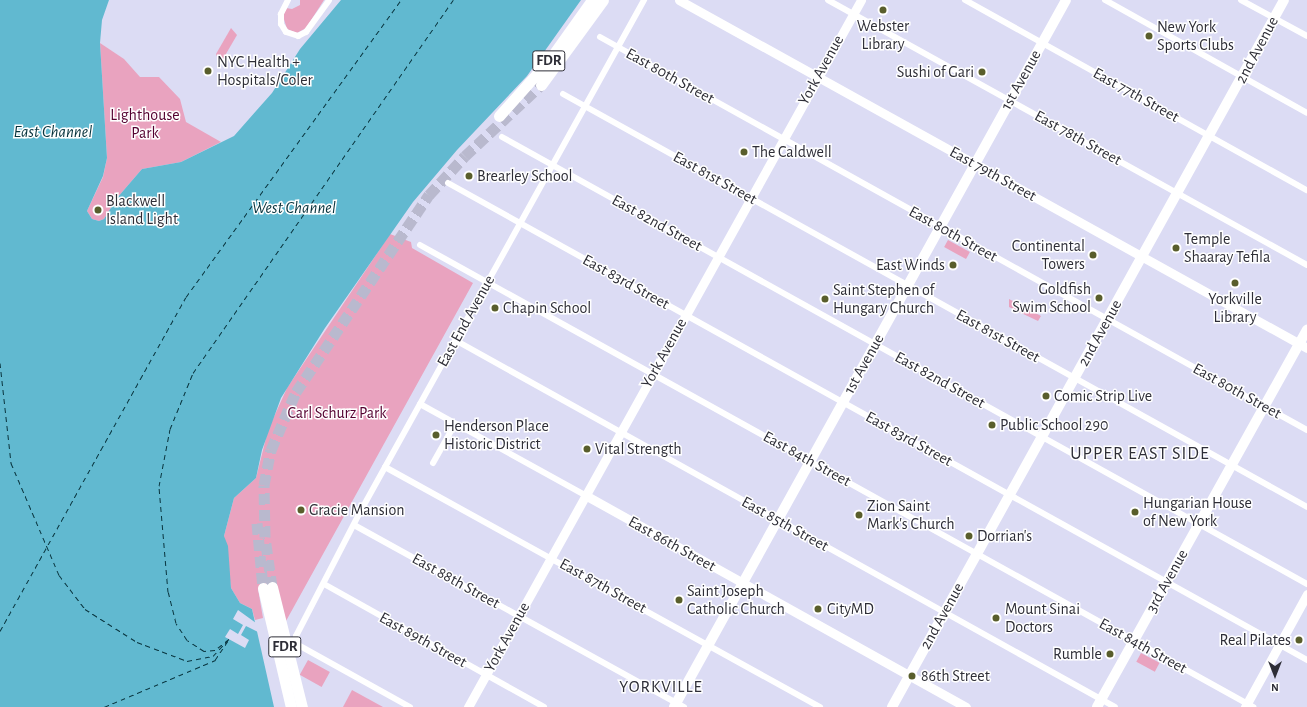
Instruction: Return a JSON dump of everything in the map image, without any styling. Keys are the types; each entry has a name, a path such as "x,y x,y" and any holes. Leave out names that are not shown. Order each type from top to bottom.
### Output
{"highway":[{"name":"FDR","path":"499,116 550,60 592,0"},
{"name":"FDR","path":"541,85 603,0"},
{"name":"FDR","path":"291,707 267,588 302,707"}],"main road":[{"name":"East 79th Street","path":"679,0 1303,346"},
{"name":"York Avenue","path":"468,707 782,139 861,0"},
{"name":"1st Avenue","path":"678,706 708,645 1066,0"},
{"name":"2nd Avenue","path":"892,707 1243,77 1284,0"},
{"name":"3rd Avenue","path":"1099,703 1264,406 1303,346 1307,329"},
{"name":"East 86th Street","path":"585,495 966,707"},
{"path":"1248,706 1307,594"}],"street":[{"path":"288,0 281,14 281,24 286,32 298,36 306,32 328,1"},
{"name":"East End Avenue","path":"410,707 298,645 296,640 298,633 385,466 644,0"},
{"name":"East 78th Street","path":"828,0 1307,265"},
{"name":"East 77th Street","path":"965,0 1307,190"},
{"path":"1105,0 1307,113"},
{"path":"1241,0 1307,36"},
{"name":"East 80th Street","path":"600,37 1307,430"},
{"name":"East 81st Street","path":"563,94 1307,506"},
{"name":"East 82nd Street","path":"502,137 1307,584"},
{"name":"East 83rd Street","path":"448,183 1307,660"},
{"name":"East 84th Street","path":"420,245 1134,641 1248,706"},
{"name":"East 85th Street","path":"455,340 944,612 1099,703 1116,707"},
{"name":"East 86th Street","path":"420,404 585,495"},
{"path":"433,463 455,424"},
{"name":"East 87th Street","path":"385,466 820,707"},
{"name":"East 88th Street","path":"354,525 518,615 678,706"},
{"name":"East 89th Street","path":"324,584 544,707"}],"green space":[{"path":"300,0 324,0 306,28 297,33 287,29 283,16 286,8 292,9 300,5"},
{"path":"231,28 237,35 223,59 218,59 216,54"},
{"name":"Lighthouse Park","path":"100,43 124,59 140,77 159,77 180,99 186,122 221,142 181,162 142,169 117,198 104,219 99,221 92,219 87,211 103,177 107,158"},
{"name":"Carl Schurz Park","path":"390,234 411,242 412,248 473,283 285,623 258,589 263,618 255,620 252,609 240,603 231,588 224,536 234,498 256,478 268,430 287,388"},
{"path":"948,240 970,252 966,259 944,247"},
{"path":"1009,299 1041,316 1038,321 1009,307"},
{"path":"1141,653 1160,663 1155,672 1136,662"},
{"path":"308,660 330,672 322,687 300,675"},
{"path":"352,690 383,707 343,707"}],"water":[{"path":"0,0 109,0 102,20 100,43 107,158 103,176 87,211 92,219 99,221 104,219 117,198 142,169 181,162 234,136 272,93 300,49 341,0 581,0 527,76 457,150 413,202 325,328 281,398 262,450 256,478 234,498 224,536 228,546 231,588 240,603 252,609 274,707 0,707"}],"pier":[{"path":"238,610 256,623 258,632 246,626 241,635 249,640 245,648 225,637 230,629 238,634 243,625 233,619"}],"ferry route":[{"path":"0,631 186,297 401,0"},
{"path":"229,639 215,650 204,651 187,640 176,623 168,592 159,486 170,429 193,373 453,0"},
{"path":"0,363 11,463 59,575 85,609 137,642 187,661 213,656 227,641"},
{"path":"104,707 215,660 229,639"}],"tunnel":[{"path":"272,587 265,537 264,485 271,450 296,392 429,195 465,156 541,85"},
{"path":"257,523 263,588"}],"place":[{"name":"Webster Library","path":"883,10"},
{"name":"New York Sports Clubs","path":"1149,36"},
{"name":"NYC Health + Hospitals/Coler","path":"208,71"},
{"name":"Sushi of Gari","path":"982,72"},
{"name":"The Caldwell","path":"744,152"},
{"name":"Brearley School","path":"469,176"},
{"name":"Blackwell Island Light","path":"98,210"},
{"name":"Temple Shaaray Tefila","path":"1176,248"},
{"name":"Continental Towers","path":"1093,255"},
{"name":"East Winds","path":"953,265"},
{"name":"Yorkville Library","path":"1235,283"},
{"name":"Goldfish Swim School","path":"1099,298"},
{"name":"Saint Stephen of Hungary Church","path":"825,299"},
{"name":"Chapin School","path":"495,308"},
{"name":"Comic Strip Live","path":"1046,396"},
{"name":"Public School 290","path":"992,425"},
{"name":"Henderson Place Historic District","path":"436,435"},
{"name":"Vital Strength","path":"587,449"},
{"name":"Gracie Mansion","path":"301,510"},
{"name":"Hungarian House of New York","path":"1135,512"},
{"name":"Zion Saint Mark's Church","path":"859,515"},
{"name":"Dorrian's","path":"969,536"},
{"name":"Saint Joseph Catholic Church","path":"679,600"},
{"name":"CityMD","path":"818,609"},
{"name":"Mount Sinai Doctors","path":"996,618"},
{"name":"Real Pilates","path":"1299,640"},
{"name":"Rumble","path":"1110,654"},
{"name":"86th Street","path":"912,676"}],"district":[{"name":"UPPER EAST SIDE","path":"1140,454"},
{"name":"YORKVILLE","path":"661,687"}],"water label":[{"name":"East Channel","path":"53,132"},
{"name":"West Channel","path":"294,208"}]}
